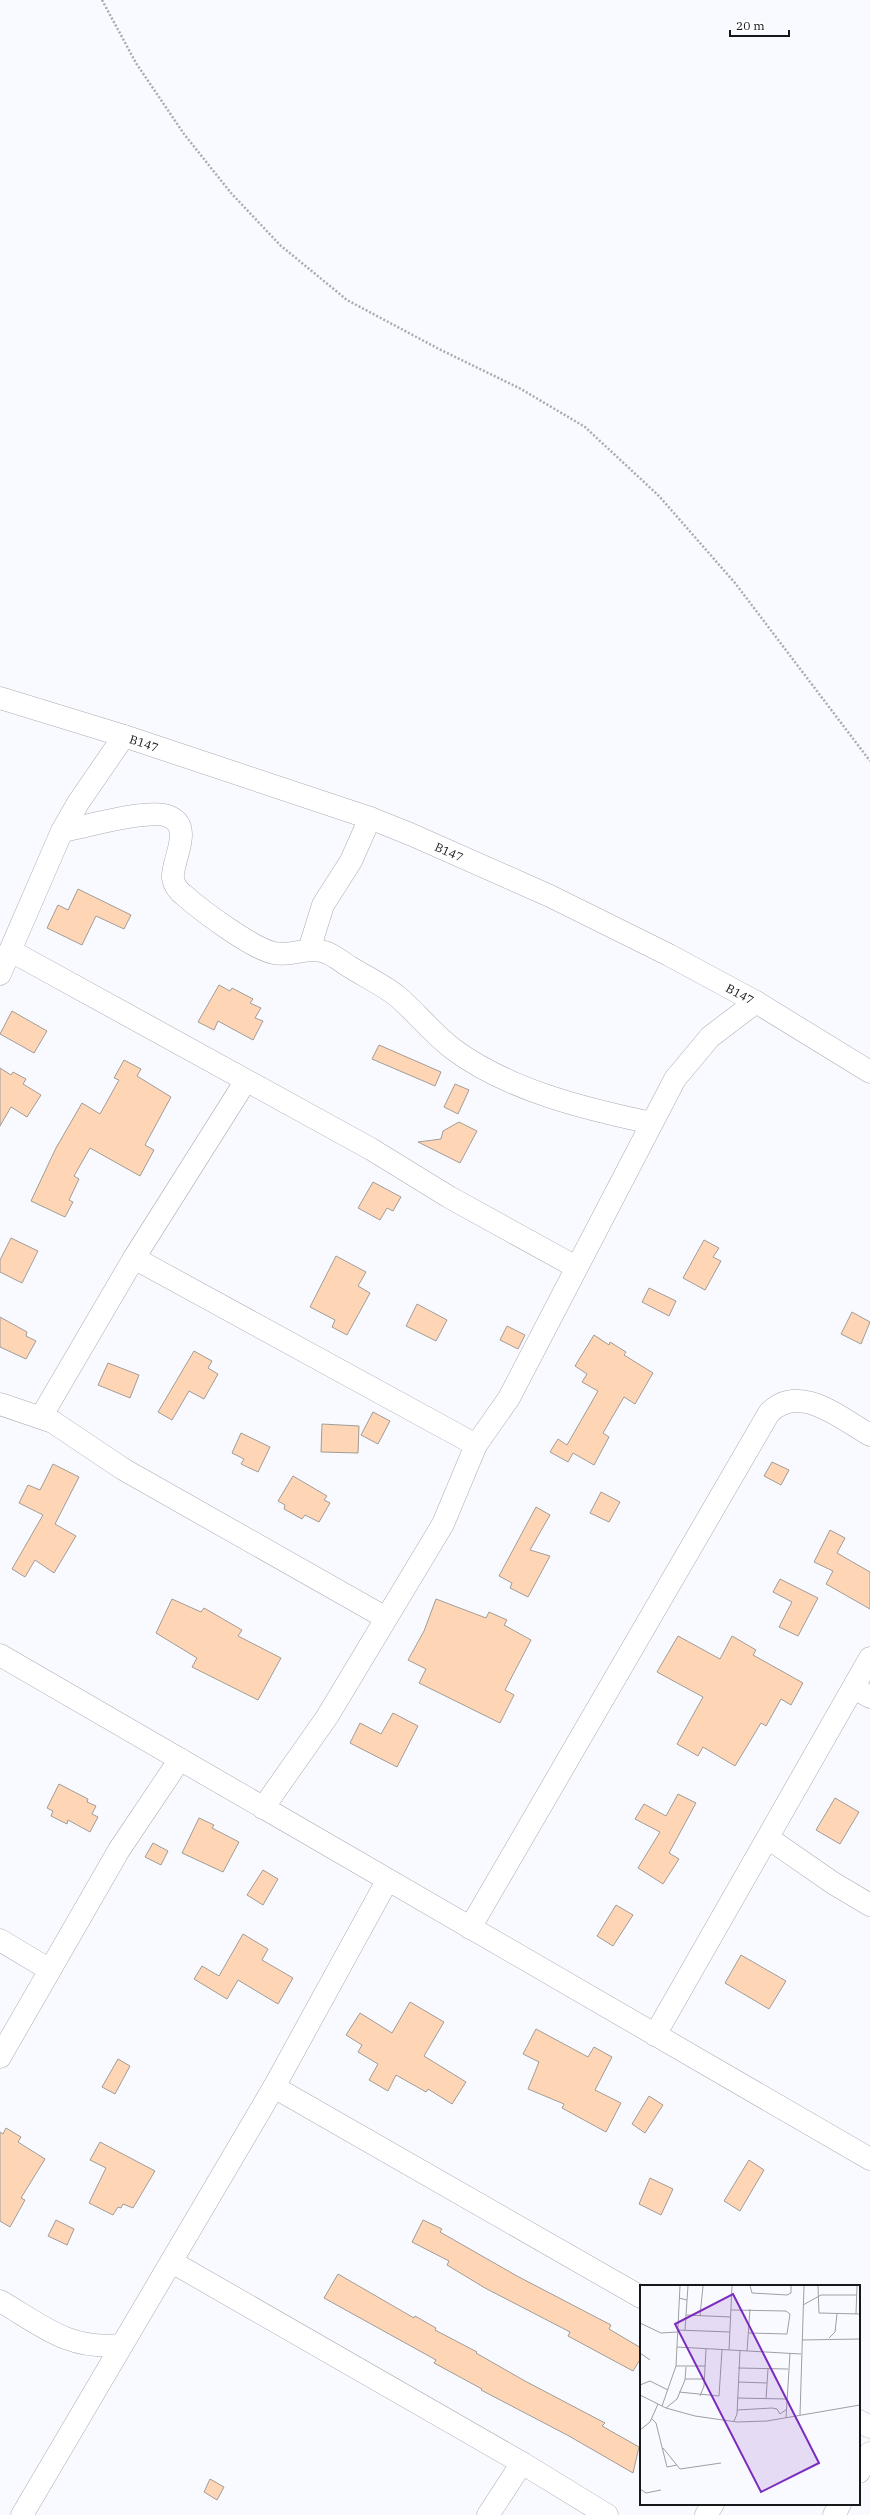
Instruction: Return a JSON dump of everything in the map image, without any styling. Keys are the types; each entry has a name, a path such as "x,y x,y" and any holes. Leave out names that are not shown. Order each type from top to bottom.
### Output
{"street":[{"name":"B147","path":"0,698 124,736 370,818 550,896 669,955 756,1002 870,1072"},
{"path":"0,974 11,951 35,890 62,832 78,803 124,736"},
{"path":"62,832 147,814 164,814 173,818 179,829 181,843 173,877 177,889 184,896 230,929 273,953 292,954 309,950 325,952 388,989 453,1049 492,1073 598,1111 652,1123"},
{"path":"309,950 323,905 350,861 370,818"},
{"path":"11,951 245,1082 371,1149 449,1197 576,1267"},
{"path":"263,1808 327,1717 443,1524 476,1445 509,1398 675,1079 698,1049 756,1002"},
{"path":"41,1417 134,1258 245,1082"},
{"path":"134,1258 476,1445"},
{"path":"470,1928 769,1413 777,1404 788,1400 802,1400 815,1404 870,1435"},
{"path":"0,1404 41,1417 71,1433 123,1469 386,1618"},
{"path":"0,1655 387,1881 870,2159"},
{"path":"655,2035 768,1838 862,1693 870,1658"},
{"path":"0,2057 133,1828 180,1759"},
{"path":"768,1838 832,1883 870,1905"},
{"path":"22,2515 120,2345 172,2262 274,2087 387,1881"},
{"path":"0,1940 50,1970"},
{"path":"274,2087 640,2296"},
{"path":"172,2262 522,2463 607,2515"},
{"path":"0,2301 75,2343 101,2347 120,2345"},
{"path":"860,2422 870,2428"},
{"path":"860,2470 870,2453"},
{"path":"488,2515 522,2463"},
{"path":"706,2515 712,2505"},
{"path":"834,2515 839,2505"}],"path":[{"path":"102,0 136,63 184,134 231,193 280,245 348,300 437,348 521,389 585,427 659,496 735,583 870,761"}],"building":[{"path":"78,889 131,915 124,929 96,916 82,945 47,928 58,905 68,910"},
{"path":"219,985 230,991 232,988 253,999 250,1003 261,1008 255,1018 263,1021 253,1040 218,1021 214,1030 198,1022"},
{"path":"12,1011 47,1031 34,1053 0,1034"},
{"path":"379,1045 441,1072 435,1086 372,1059"},
{"path":"124,1060 141,1069 137,1076 171,1097 145,1145 154,1150 140,1176 90,1148 74,1176 79,1179 69,1200 73,1202 65,1217 31,1201 56,1148 82,1103 100,1114 119,1080 114,1078"},
{"path":"0,1068 11,1075 13,1072 26,1079 23,1084 41,1095 27,1117 11,1107 0,1126"},
{"path":"455,1084 469,1090 458,1114 444,1107"},
{"path":"459,1122 477,1131 460,1163 418,1142 441,1139 443,1131"},
{"path":"373,1182 401,1197 393,1211 387,1208 380,1220 358,1208"},
{"path":"11,1238 38,1251 22,1283 0,1272 0,1260"},
{"path":"704,1240 719,1248 713,1257 721,1261 705,1290 683,1278"},
{"path":"336,1256 366,1272 358,1286 370,1293 347,1335 332,1327 335,1320 310,1307"},
{"path":"649,1288 676,1301 669,1316 642,1302"},
{"path":"417,1304 447,1320 436,1341 406,1326"},
{"path":"852,1312 870,1322 861,1344 841,1334"},
{"path":"0,1317 27,1332 26,1336 36,1341 26,1359 0,1347"},
{"path":"507,1326 525,1335 518,1349 500,1340"},
{"path":"594,1335 609,1345 610,1342 626,1352 624,1355 653,1373 635,1404 624,1397 603,1433 609,1437 594,1465 573,1453 568,1462 550,1452 558,1439 567,1445 598,1391 582,1382 587,1374 575,1366"},
{"path":"194,1351 212,1361 208,1368 218,1374 204,1399 189,1391 172,1420 158,1412"},
{"path":"108,1363 139,1375 130,1398 98,1385"},
{"path":"373,1412 390,1421 378,1444 361,1435"},
{"path":"322,1424 359,1426 358,1453 321,1452"},
{"path":"241,1433 270,1447 258,1472 241,1464 244,1459 232,1453"},
{"path":"772,1462 789,1470 781,1485 764,1476"},
{"path":"53,1464 79,1477 55,1524 76,1536 54,1573 35,1560 25,1577 12,1569 43,1515 19,1503 28,1485 40,1490"},
{"path":"293,1476 327,1496 324,1500 330,1503 319,1522 305,1515 302,1519 284,1509 285,1505 278,1501"},
{"path":"601,1492 620,1502 609,1522 590,1513"},
{"path":"536,1507 550,1515 530,1550 550,1556 528,1597 510,1588 512,1583 499,1576"},
{"path":"830,1530 845,1538 837,1553 870,1572 870,1609 826,1584 833,1571 814,1562"},
{"path":"780,1579 818,1598 798,1636 779,1627 792,1602 773,1592"},
{"path":"172,1599 201,1612 204,1608 242,1630 238,1636 281,1658 258,1700 192,1667 197,1658 156,1633"},
{"path":"436,1599 486,1618 489,1612 507,1620 504,1625 531,1640 505,1690 514,1695 500,1723 419,1683 426,1669 408,1660 424,1631"},
{"path":"678,1636 720,1659 732,1636 756,1650 753,1655 803,1683 791,1705 781,1699 766,1726 761,1723 735,1766 703,1747 698,1756 677,1744 703,1697 657,1672"},
{"path":"393,1713 418,1726 397,1767 350,1743 360,1723 381,1734"},
{"path":"59,1784 88,1799 87,1802 96,1806 92,1814 98,1817 90,1832 68,1820 67,1824 51,1816 53,1811 47,1808"},
{"path":"678,1794 696,1803 669,1853 679,1859 663,1884 638,1868 660,1832 635,1819 644,1804 666,1816"},
{"path":"835,1798 859,1812 840,1844 816,1830"},
{"path":"199,1818 214,1825 212,1828 239,1842 223,1872 182,1853"},
{"path":"153,1843 168,1851 161,1865 145,1857"},
{"path":"263,1870 278,1879 263,1905 247,1895"},
{"path":"616,1905 633,1915 613,1946 597,1936"},
{"path":"243,1934 268,1949 262,1960 293,1978 278,2004 238,1980 227,1999 194,1979 202,1966 219,1976"},
{"path":"741,1955 786,1981 769,2009 725,1983"},
{"path":"410,2002 444,2022 424,2056 466,2082 452,2104 428,2089 426,2092 396,2075 388,2091 369,2080 378,2064 358,2052 362,2045 346,2035 360,2013 392,2033"},
{"path":"536,2029 588,2057 594,2047 612,2057 595,2090 621,2103 606,2132 562,2108 564,2104 528,2089 539,2062 523,2054"},
{"path":"118,2059 130,2066 115,2094 102,2087"},
{"path":"649,2096 663,2105 645,2133 632,2124"},
{"path":"6,2128 21,2137 18,2142 45,2159 21,2198 25,2200 10,2227 0,2221 0,2132 3,2134"},
{"path":"100,2142 155,2171 133,2208 123,2204 121,2208 118,2207 113,2215 89,2203 106,2168 90,2160"},
{"path":"749,2160 764,2170 740,2211 724,2201"},
{"path":"650,2178 673,2189 661,2215 639,2204"},
{"path":"56,2220 74,2229 67,2245 48,2236"},
{"path":"423,2220 442,2229 440,2232 517,2276 611,2325 609,2329 640,2347 640,2360 633,2371 568,2336 570,2332 485,2288 447,2265 449,2261 412,2242"},
{"path":"338,2274 414,2318 415,2316 436,2328 435,2330 477,2352 476,2353 525,2381 605,2423 602,2426 639,2447 633,2473 569,2436 481,2390 482,2389 434,2363 436,2360 324,2298"},
{"path":"210,2479 224,2487 217,2500 204,2492"}]}
